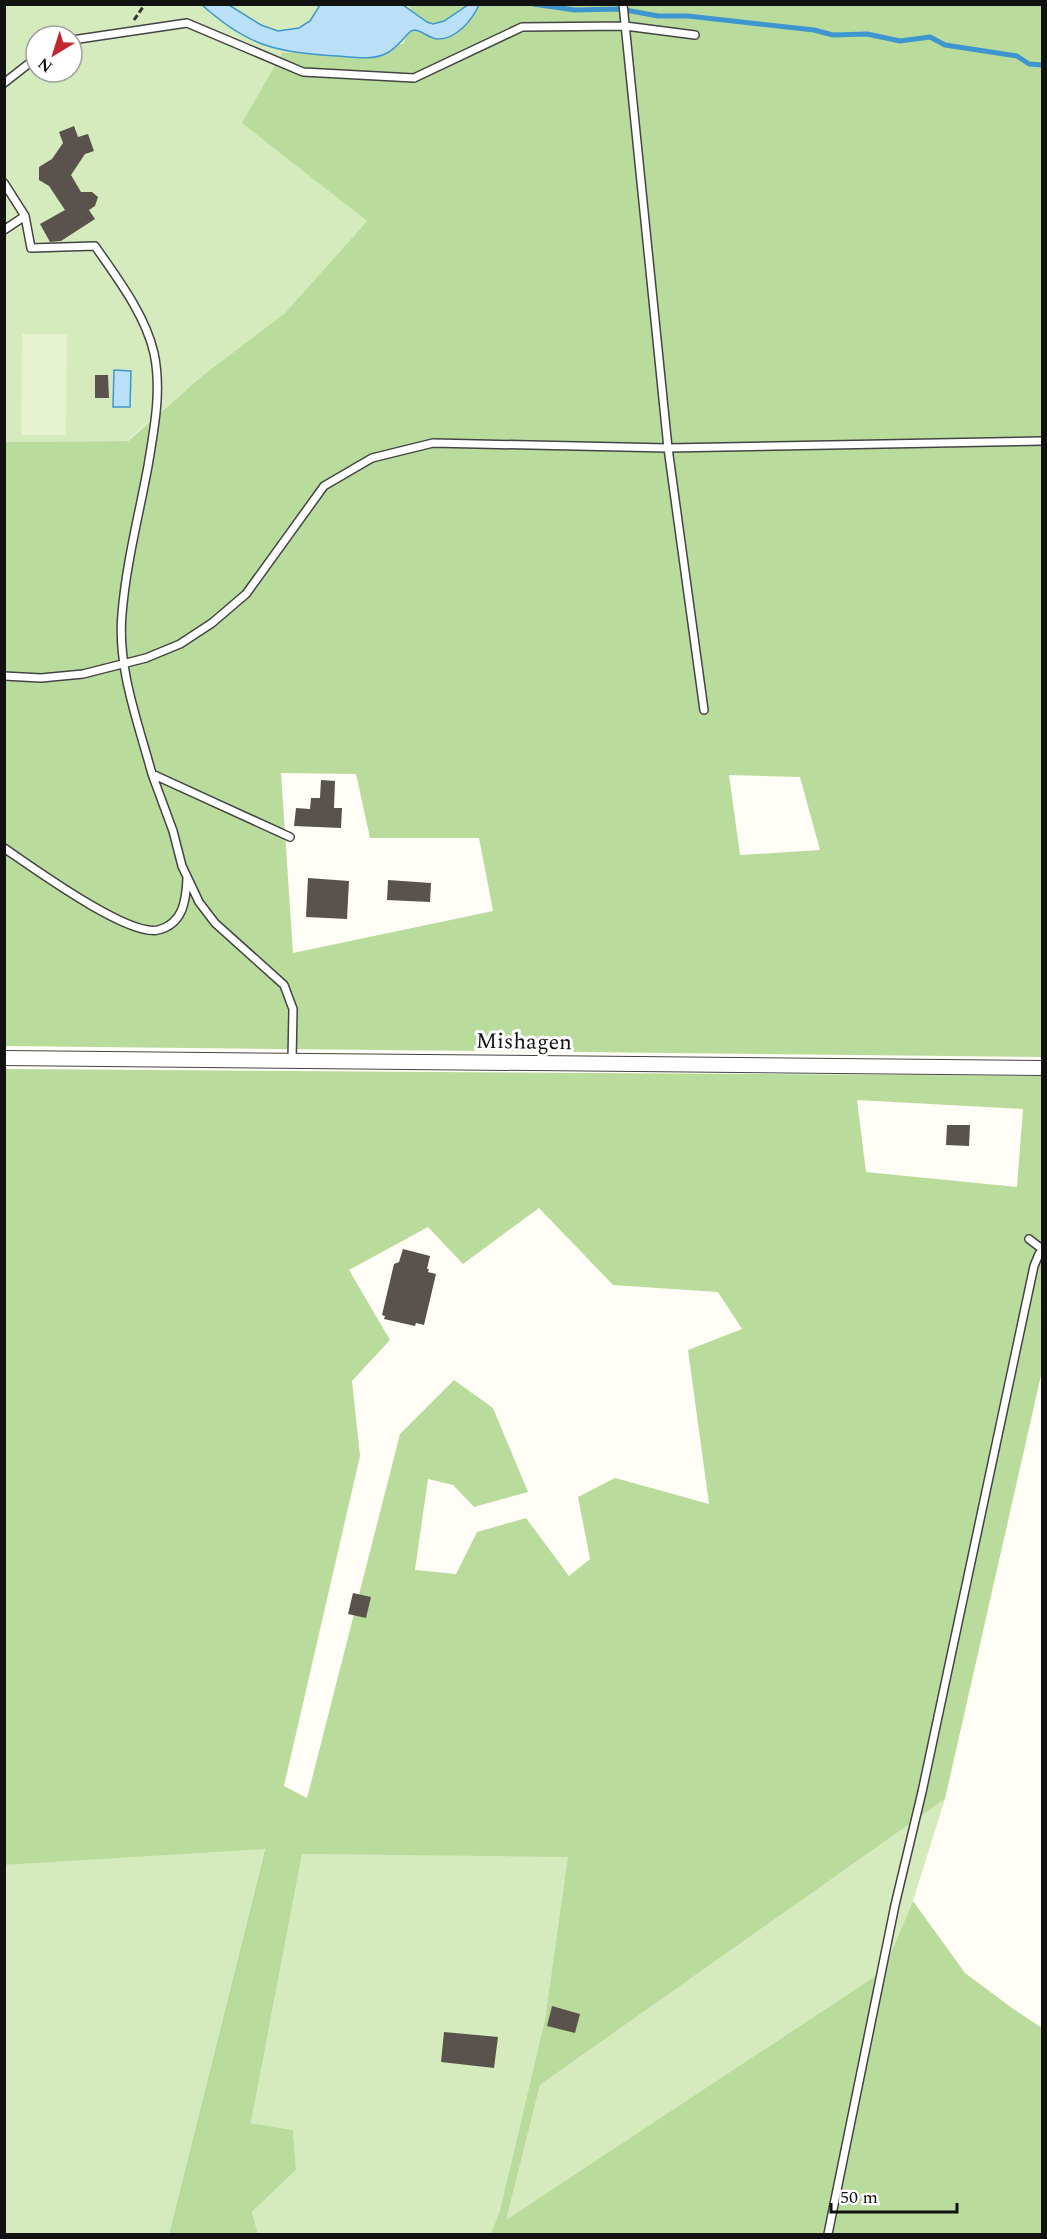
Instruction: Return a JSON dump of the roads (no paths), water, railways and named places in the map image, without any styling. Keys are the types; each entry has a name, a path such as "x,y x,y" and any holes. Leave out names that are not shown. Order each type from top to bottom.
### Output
{"street":[{"name":"Mishagen","path":"4,1058 1042,1068"}],"lane":[{"path":"623,4 668,448 704,710"},
{"path":"84,38 187,23 303,72 414,78 522,27 625,26 695,35"},
{"path":"4,83 24,67"},
{"path":"4,183 25,216 31,248 95,246 122,284 140,317 154,352 157,382 156,422 122,615 123,664 152,774 187,879 199,902 215,923 284,985 292,1009 292,1061"},
{"path":"4,230 25,216"},
{"path":"4,676 41,678 83,674 123,664 180,644 212,623 246,594 324,486 372,458 433,443 668,448 1042,441"},
{"path":"152,774 290,837"},
{"path":"4,849 122,922 155,931 170,926 180,915 186,902 187,879"},
{"path":"828,2235 893,1917 922,1792 1034,1266 1042,1250 1029,1239"}],"water":[{"path":"202,5 229,5 261,25 278,31 299,28 310,21 320,5 403,5 433,24 444,21 468,5 479,5 468,23 451,36 437,39 415,30 387,53 362,58 297,52 264,45 234,30"},
{"path":"114,370 131,371 130,407 113,407"}],"waterway":[{"path":"533,4 575,10 620,9 658,16 688,16 814,30 833,35 867,34 900,41 930,37 945,45 1017,56 1029,64 1042,65"}]}
